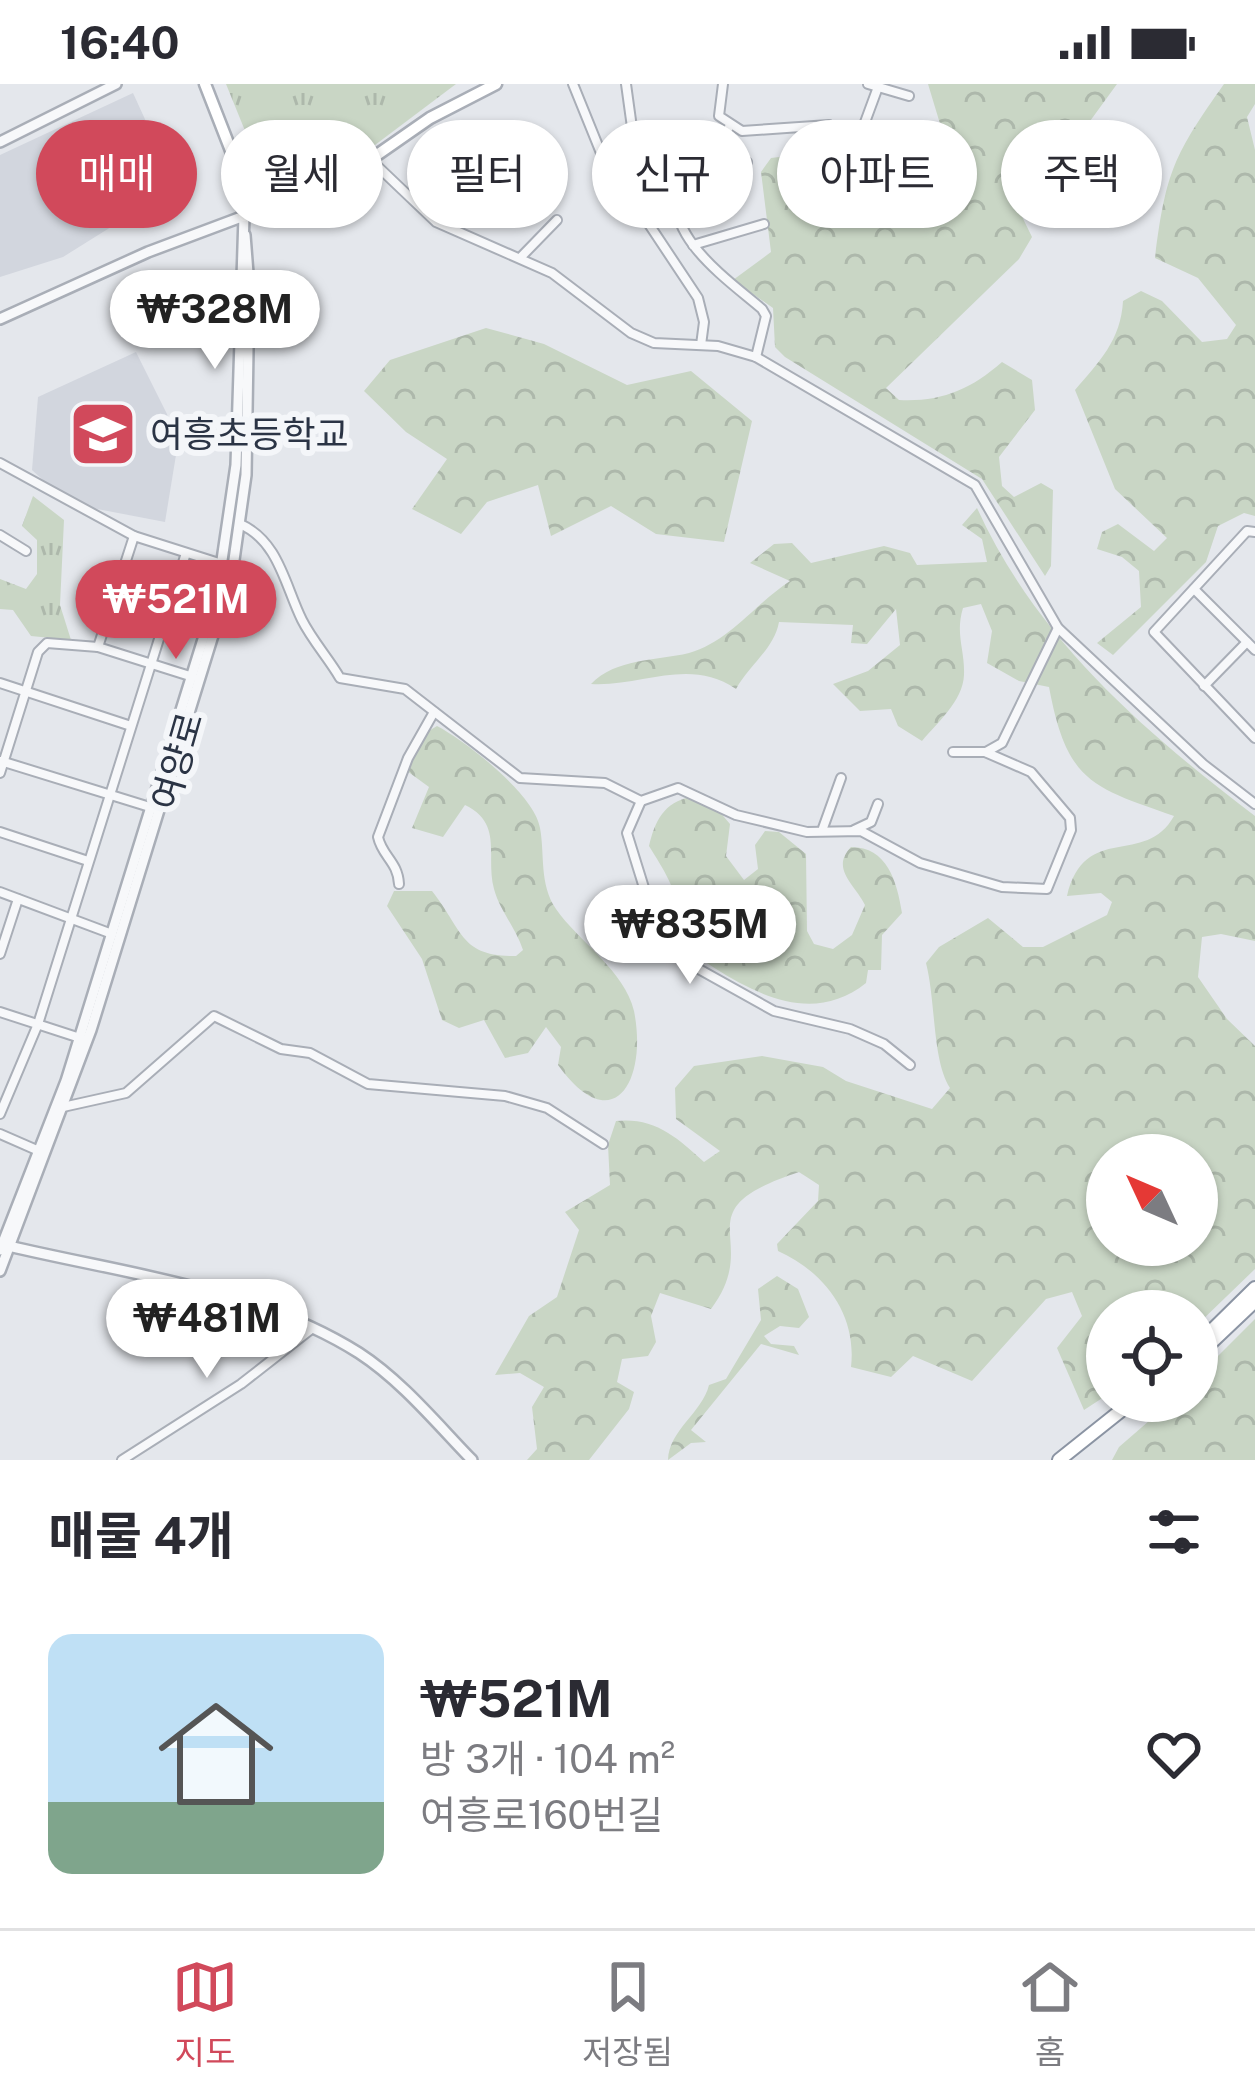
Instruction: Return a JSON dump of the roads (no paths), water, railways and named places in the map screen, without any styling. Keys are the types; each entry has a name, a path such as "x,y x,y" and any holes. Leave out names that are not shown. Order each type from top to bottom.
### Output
{"highway":[{"path":"1218,1324 1255,1288"},
{"path":"1218,1336 1255,1301"},
{"path":"1059,1460 1107,1422"},
{"path":"1072,1460 1120,1422"}],"main road":[{"name":"여양로","path":"205,84 221,125"},
{"path":"383,154 430,118 496,84"}],"street":[{"path":"0,142 116,84"},
{"path":"573,84 592,131"},
{"path":"626,84 634,142 614,170 698,298 704,322 701,345"},
{"path":"724,84 719,116 724,120"},
{"path":"863,120 873,85 909,96 904,84"},
{"path":"383,172 436,222 552,273 644,339 756,357 975,485 1058,628 1203,764 1255,804"},
{"path":"693,244 764,224"},
{"path":"0,319 221,225"},
{"name":"여양로","path":"3,1243 60,1106 226,597 235,523 243,228"},
{"path":"520,259 549,228"},
{"path":"683,228 693,244 766,316 756,357"},
{"path":"0,464 134,536 224,565"},
{"path":"235,523 254,530 272,551 302,622 340,678 405,689 520,778 566,785 605,784 641,801 678,788 736,815 807,832 852,830 871,822 878,804"},
{"name":"여양로","path":"0,1270 3,1243 60,1106 112,934 158,809 235,523"},
{"path":"1255,532 1247,530 1154,632 1255,738"},
{"path":"0,535 26,551"},
{"path":"98,647 134,536"},
{"path":"0,1114 38,1024 186,553"},
{"path":"1193,589 1255,650"},
{"path":"985,752 1003,743 1058,628"},
{"path":"1204,686 1247,642"},
{"path":"0,773 38,652 47,643 98,647 195,678"},
{"path":"0,683 130,725"},
{"path":"399,884 394,860 380,849 378,837 408,758 434,712"},
{"path":"852,830 900,856 940,869 1002,887 1047,890 1070,818 1031,772 985,752 953,752"},
{"path":"2,761 158,809"},
{"path":"823,829 841,778"},
{"path":"641,801 627,833 659,936 670,953 774,1011 850,1029 884,1045 910,1065"},
{"path":"0,832 88,861"},
{"path":"0,892 112,934"},
{"path":"0,954 18,899"},
{"path":"0,1012 80,1038"},
{"path":"60,1106 126,1093 214,1016 281,1049 310,1053 368,1084 505,1096 548,1108 603,1144"},
{"path":"0,1134 39,1150"},
{"path":"3,1243 231,1296 310,1330 359,1354 472,1460"},
{"path":"122,1460 241,1384 310,1330"}],"place":[{"name":"여흥초등학교","path":"103,434"}]}
